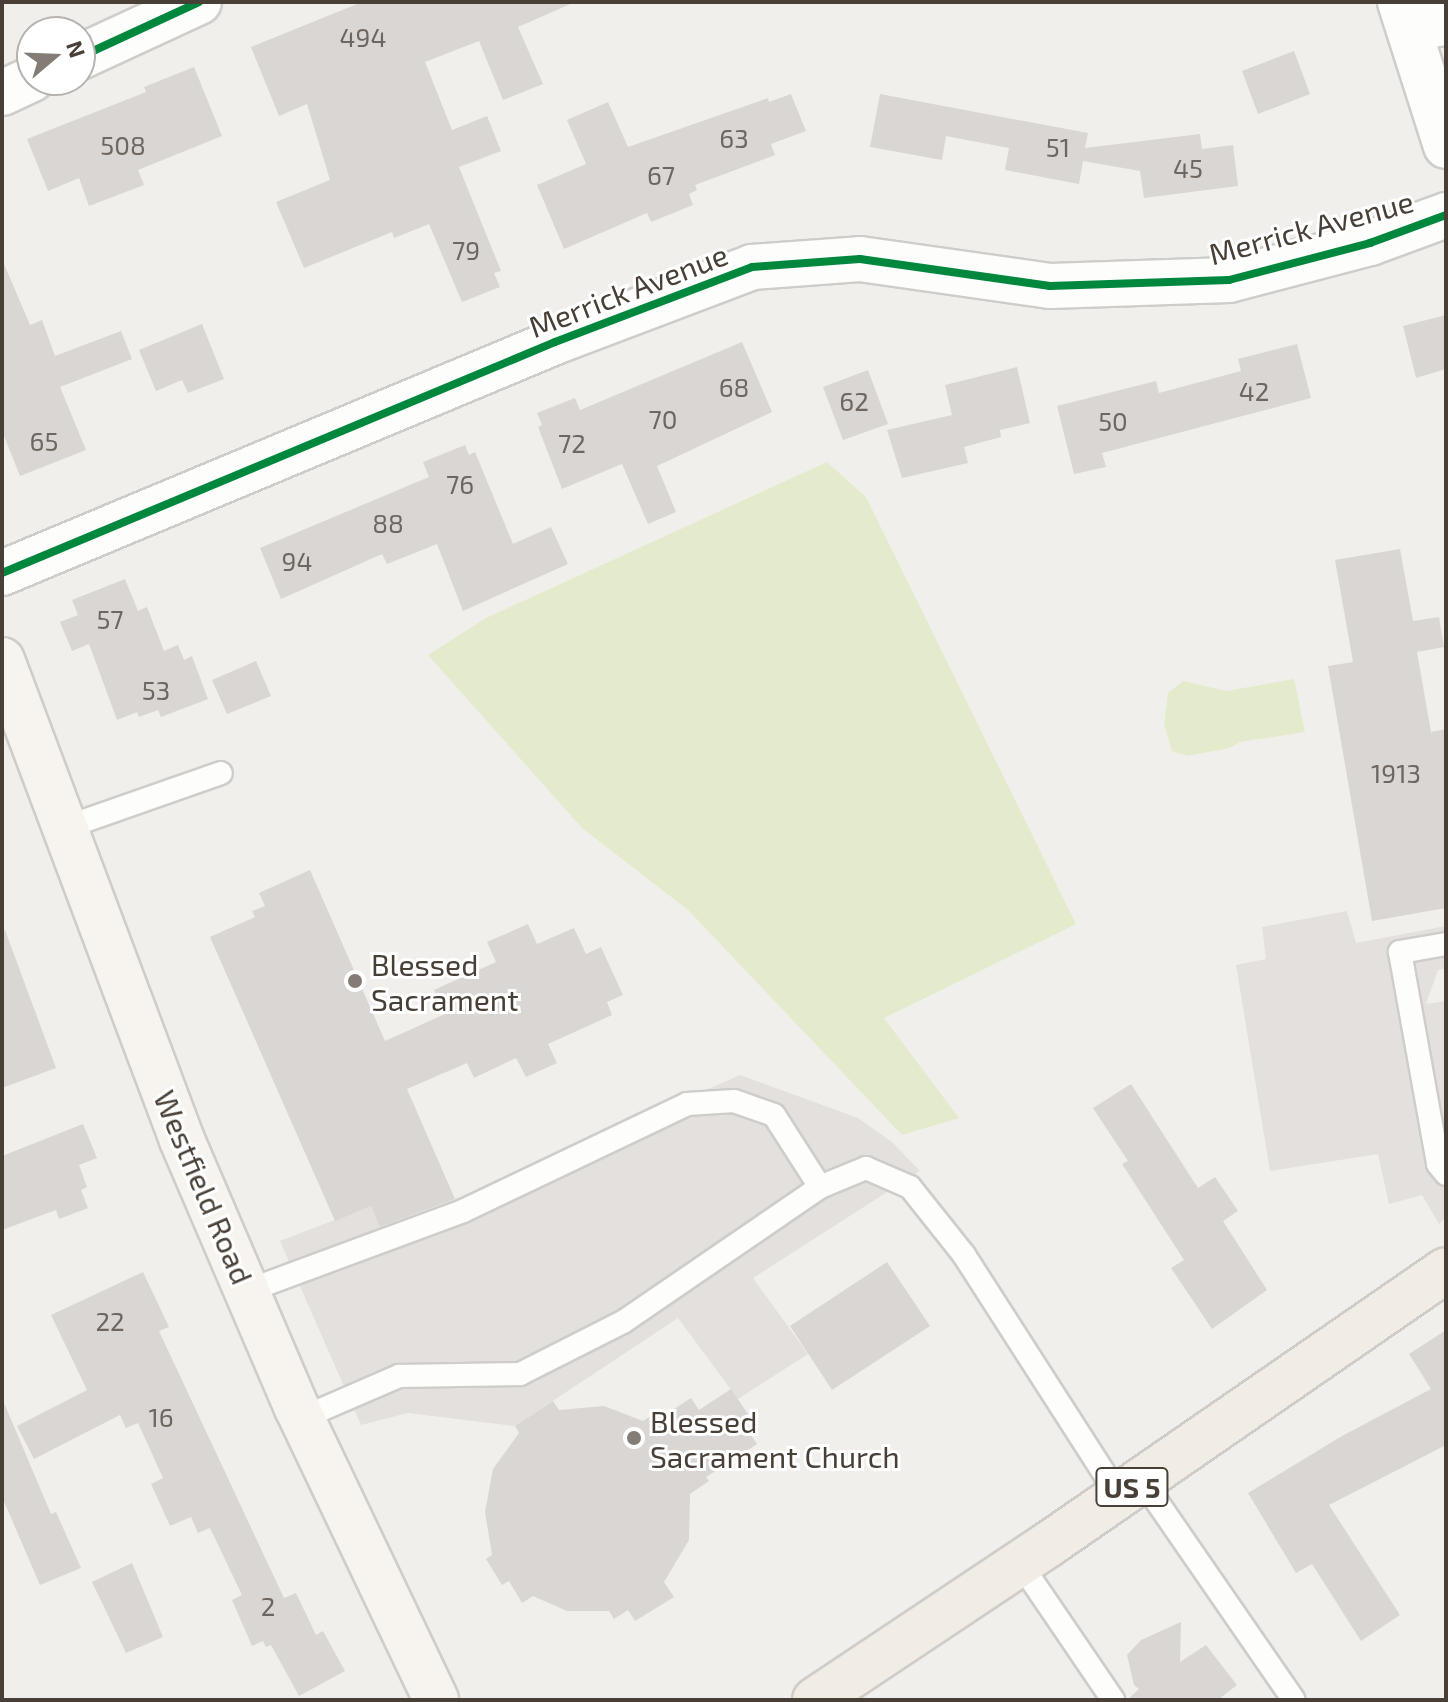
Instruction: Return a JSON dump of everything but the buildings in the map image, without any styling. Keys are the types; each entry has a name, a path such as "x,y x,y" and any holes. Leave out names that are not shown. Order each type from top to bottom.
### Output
{"main road":[{"name":"Westfield Road","path":"2,660 182,1140 302,1418 436,1700"},
{"name":"US 5","path":"815,1700 1446,1270"}],"street":[{"path":"96,50 199,2"},
{"path":"1419,18 1446,146"},
{"name":"Merrick Avenue","path":"2,573 555,342 752,267 860,259 1050,286 1229,280 1370,243 1446,215"}],"lane":[{"path":"64,828 221,773"},
{"path":"1446,944 1400,952 1438,1164 1446,1174"},
{"path":"247,1291 463,1211 687,1104 734,1101 774,1115 820,1187"},
{"path":"302,1418 399,1376 520,1374 623,1322 820,1187 866,1168 910,1187 964,1255 1130,1488 1294,1700"},
{"path":"1020,1563 1113,1700"}],"green space":[{"path":"827,462 866,497 1076,924 884,1018 959,1118 902,1135 688,910 582,828 428,655 486,618"},
{"path":"1294,679 1305,732 1240,742 1230,748 1187,756 1172,751 1164,724 1168,693 1183,681 1226,691"}],"shaded area":[{"path":"1347,911 1356,943 1446,926 1446,968 1438,970 1426,1004 1446,1001 1446,1217 1439,1224 1422,1195 1389,1204 1378,1154 1270,1171 1236,965 1266,959 1262,927"},
{"path":"740,1075 858,1118 892,1142 920,1171 753,1278 808,1354 738,1399 678,1318 515,1426 408,1413 361,1425 280,1241 371,1206 384,1233"}],"cycle path":[{"path":"96,50 199,2"},
{"path":"2,573 555,342 752,267 860,259 1050,286 1229,280 1370,243 1446,215"}],"place":[{"name":"Blessed Sacrament","path":"355,981"},
{"name":"Blessed Sacrament Church","path":"634,1438"}]}
